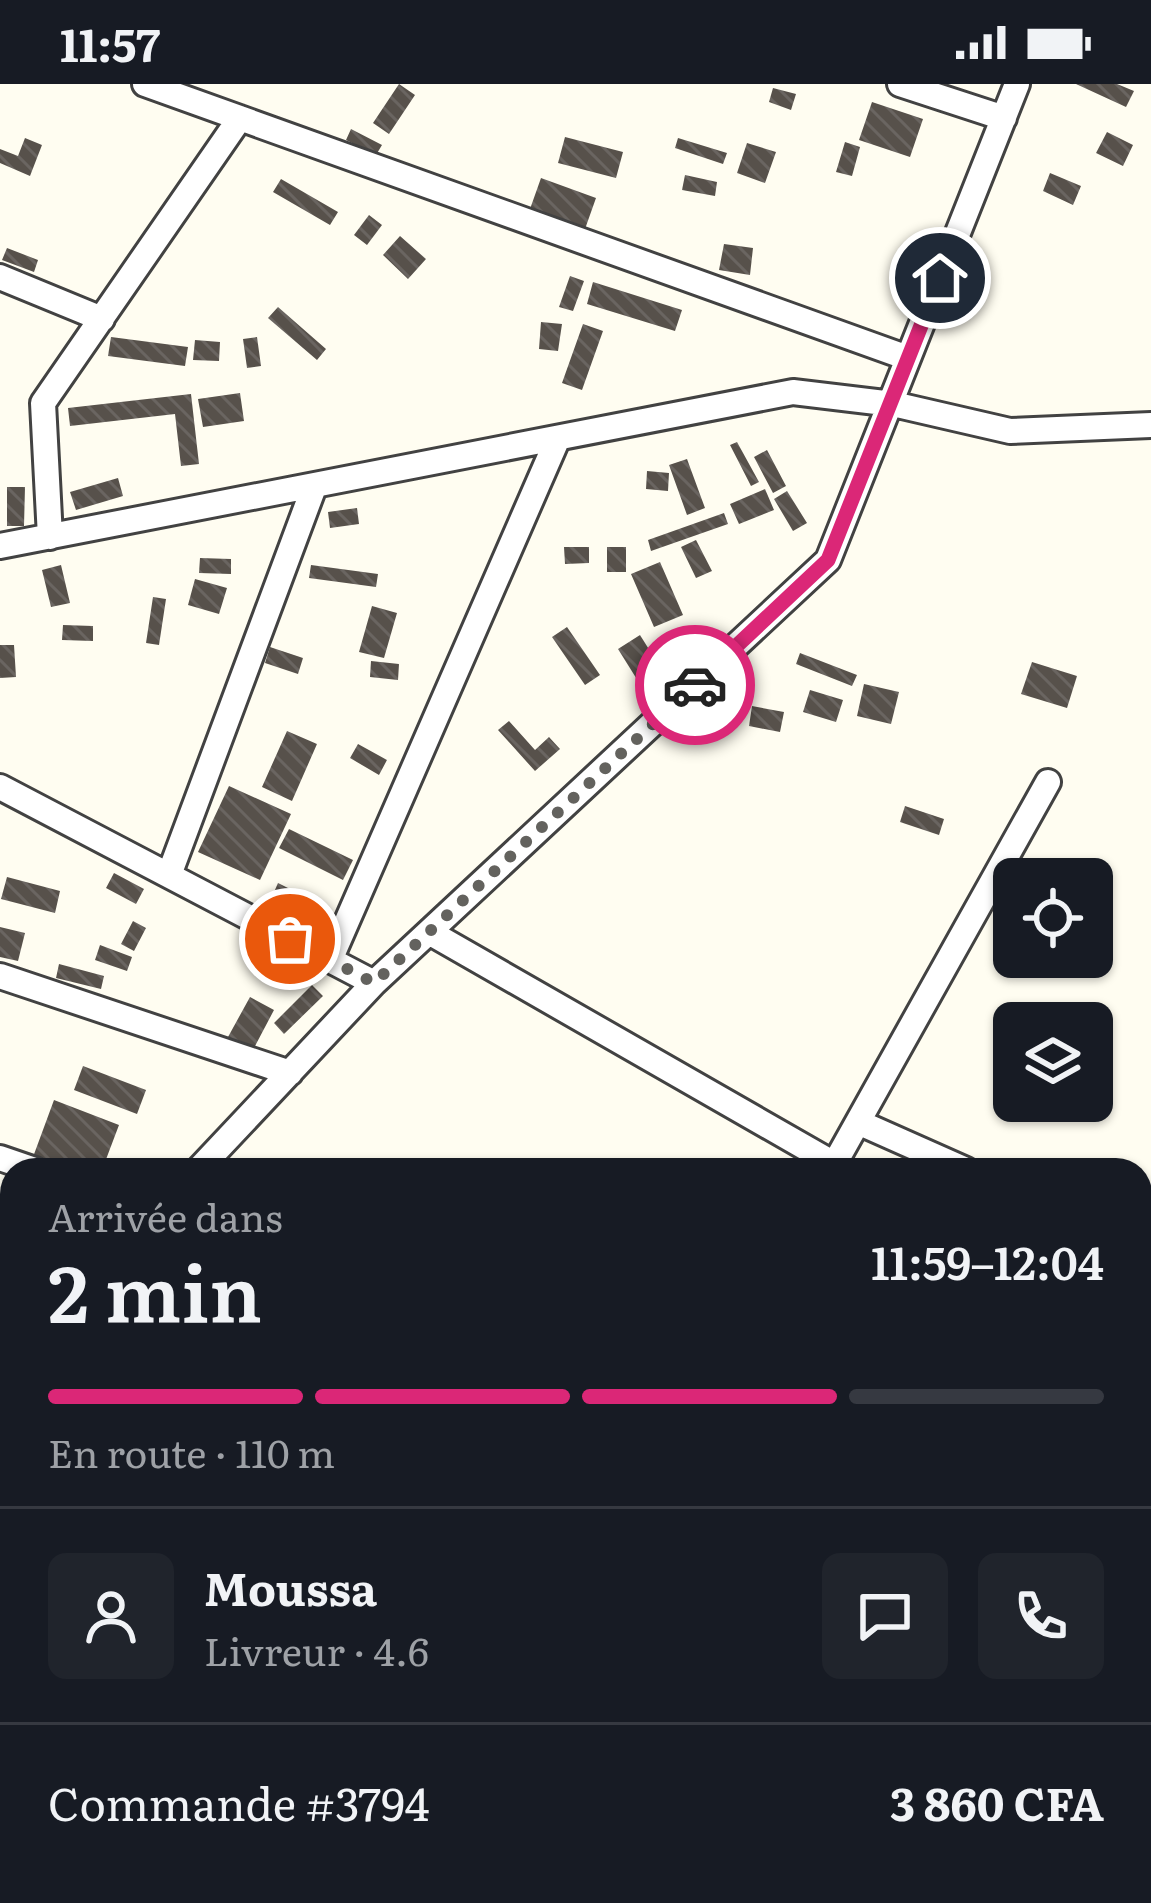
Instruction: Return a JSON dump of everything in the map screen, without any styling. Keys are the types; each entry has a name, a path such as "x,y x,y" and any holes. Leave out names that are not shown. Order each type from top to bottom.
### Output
{"street":[{"path":"145,84 908,358"},
{"path":"900,84 1004,118"},
{"path":"209,1158 374,983 828,560 1017,84"},
{"path":"50,537 44,404 240,118"},
{"path":"0,277 102,319"},
{"path":"0,546 793,392 893,404 1010,431 1151,425"},
{"path":"330,960 558,438"},
{"path":"169,875 314,487"},
{"path":"837,1158 1048,782"},
{"path":"0,788 374,983"},
{"path":"429,932 817,1158"},
{"path":"0,976 290,1073"},
{"path":"858,1122 939,1158"}],"building":[{"path":"399,84 415,95 389,134 373,123"},
{"path":"1076,84 1117,84 1134,91 1126,107"},
{"path":"773,88 796,94 791,110 769,102"},
{"path":"872,102 923,119 910,157 859,140"},
{"path":"351,129 382,145 376,155 346,140"},
{"path":"1107,132 1133,145 1123,166 1096,153"},
{"path":"565,137 623,152 616,178 558,163"},
{"path":"25,138 42,145 30,176 0,163 0,149 18,156"},
{"path":"678,138 727,153 723,164 675,148"},
{"path":"845,142 860,147 852,176 836,172"},
{"path":"747,143 776,152 765,183 737,173"},
{"path":"1050,173 1081,186 1073,205 1043,191"},
{"path":"685,175 717,182 715,196 682,190"},
{"path":"541,178 596,198 585,229 530,209"},
{"path":"281,179 338,212 330,225 273,192"},
{"path":"369,215 382,225 367,245 354,235"},
{"path":"400,236 426,259 408,279 383,255"},
{"path":"724,244 753,248 750,275 719,270"},
{"path":"7,248 38,260 34,272 2,260"},
{"path":"570,276 584,281 573,311 559,307"},
{"path":"593,282 682,310 675,331 587,304"},
{"path":"278,307 326,349 317,360 268,318"},
{"path":"541,322 562,324 558,351 539,349"},
{"path":"583,324 603,331 582,390 562,383"},
{"path":"111,337 188,347 185,366 108,356"},
{"path":"257,337 261,366 247,368 243,339"},
{"path":"195,340 220,342 219,361 193,360"},
{"path":"240,393 244,421 203,427 198,399"},
{"path":"191,394 199,464 181,466 175,414 70,426 68,408"},
{"path":"737,442 759,482 751,486 730,445"},
{"path":"767,450 786,486 773,493 754,457"},
{"path":"687,459 705,508 687,515 669,465"},
{"path":"647,471 669,473 668,491 646,489"},
{"path":"118,478 123,496 76,510 70,492"},
{"path":"7,487 25,487 24,526 7,526"},
{"path":"765,489 774,510 739,524 730,504"},
{"path":"787,491 807,523 793,531 774,499"},
{"path":"357,508 359,524 330,528 328,512"},
{"path":"724,513 728,524 651,551 648,540"},
{"path":"696,540 712,571 696,578 681,547"},
{"path":"564,547 589,547 589,563 565,564"},
{"path":"607,547 626,547 626,572 607,572"},
{"path":"200,558 231,559 231,574 199,573"},
{"path":"660,562 683,615 654,627 631,574"},
{"path":"61,565 70,603 51,607 42,570"},
{"path":"311,565 378,574 376,587 309,578"},
{"path":"195,579 227,588 219,614 188,605"},
{"path":"153,597 166,599 159,645 146,643"},
{"path":"372,606 397,613 384,658 359,652"},
{"path":"63,625 93,626 93,641 62,640"},
{"path":"567,627 600,675 585,685 552,637"},
{"path":"640,635 660,667 638,681 618,649"},
{"path":"0,645 14,645 16,677 0,678"},
{"path":"270,647 303,658 298,674 265,663"},
{"path":"800,653 857,675 852,686 796,664"},
{"path":"371,661 399,664 398,680 370,677"},
{"path":"1032,662 1077,676 1067,708 1021,694"},
{"path":"864,684 899,692 891,724 857,716"},
{"path":"810,690 843,700 836,722 803,712"},
{"path":"752,706 784,712 780,732 749,726"},
{"path":"509,721 535,750 549,737 560,749 535,771 498,730"},
{"path":"287,731 317,744 292,801 262,787"},
{"path":"358,744 387,760 379,775 350,758"},
{"path":"229,786 291,814 260,880 198,852"},
{"path":"905,806 944,819 939,835 900,822"},
{"path":"289,829 353,860 343,880 279,848"},
{"path":"114,873 144,889 136,904 106,888"},
{"path":"7,877 60,891 55,913 1,899"},
{"path":"278,883 296,892 289,908 271,899"},
{"path":"133,921 146,928 134,951 121,944"},
{"path":"0,927 25,933 18,961 0,957"},
{"path":"100,945 132,957 127,971 95,960"},
{"path":"59,964 104,976 101,989 56,978"},
{"path":"312,985 323,996 284,1034 274,1023"},
{"path":"250,997 274,1010 253,1050 228,1037"},
{"path":"83,1066 146,1090 137,1114 74,1090"},
{"path":"54,1100 119,1125 107,1158 33,1157"}],"way so far":[{"path":"290,939 374,983 695,685"}],"route":[{"path":"695,685 828,560 940,278"}]}
